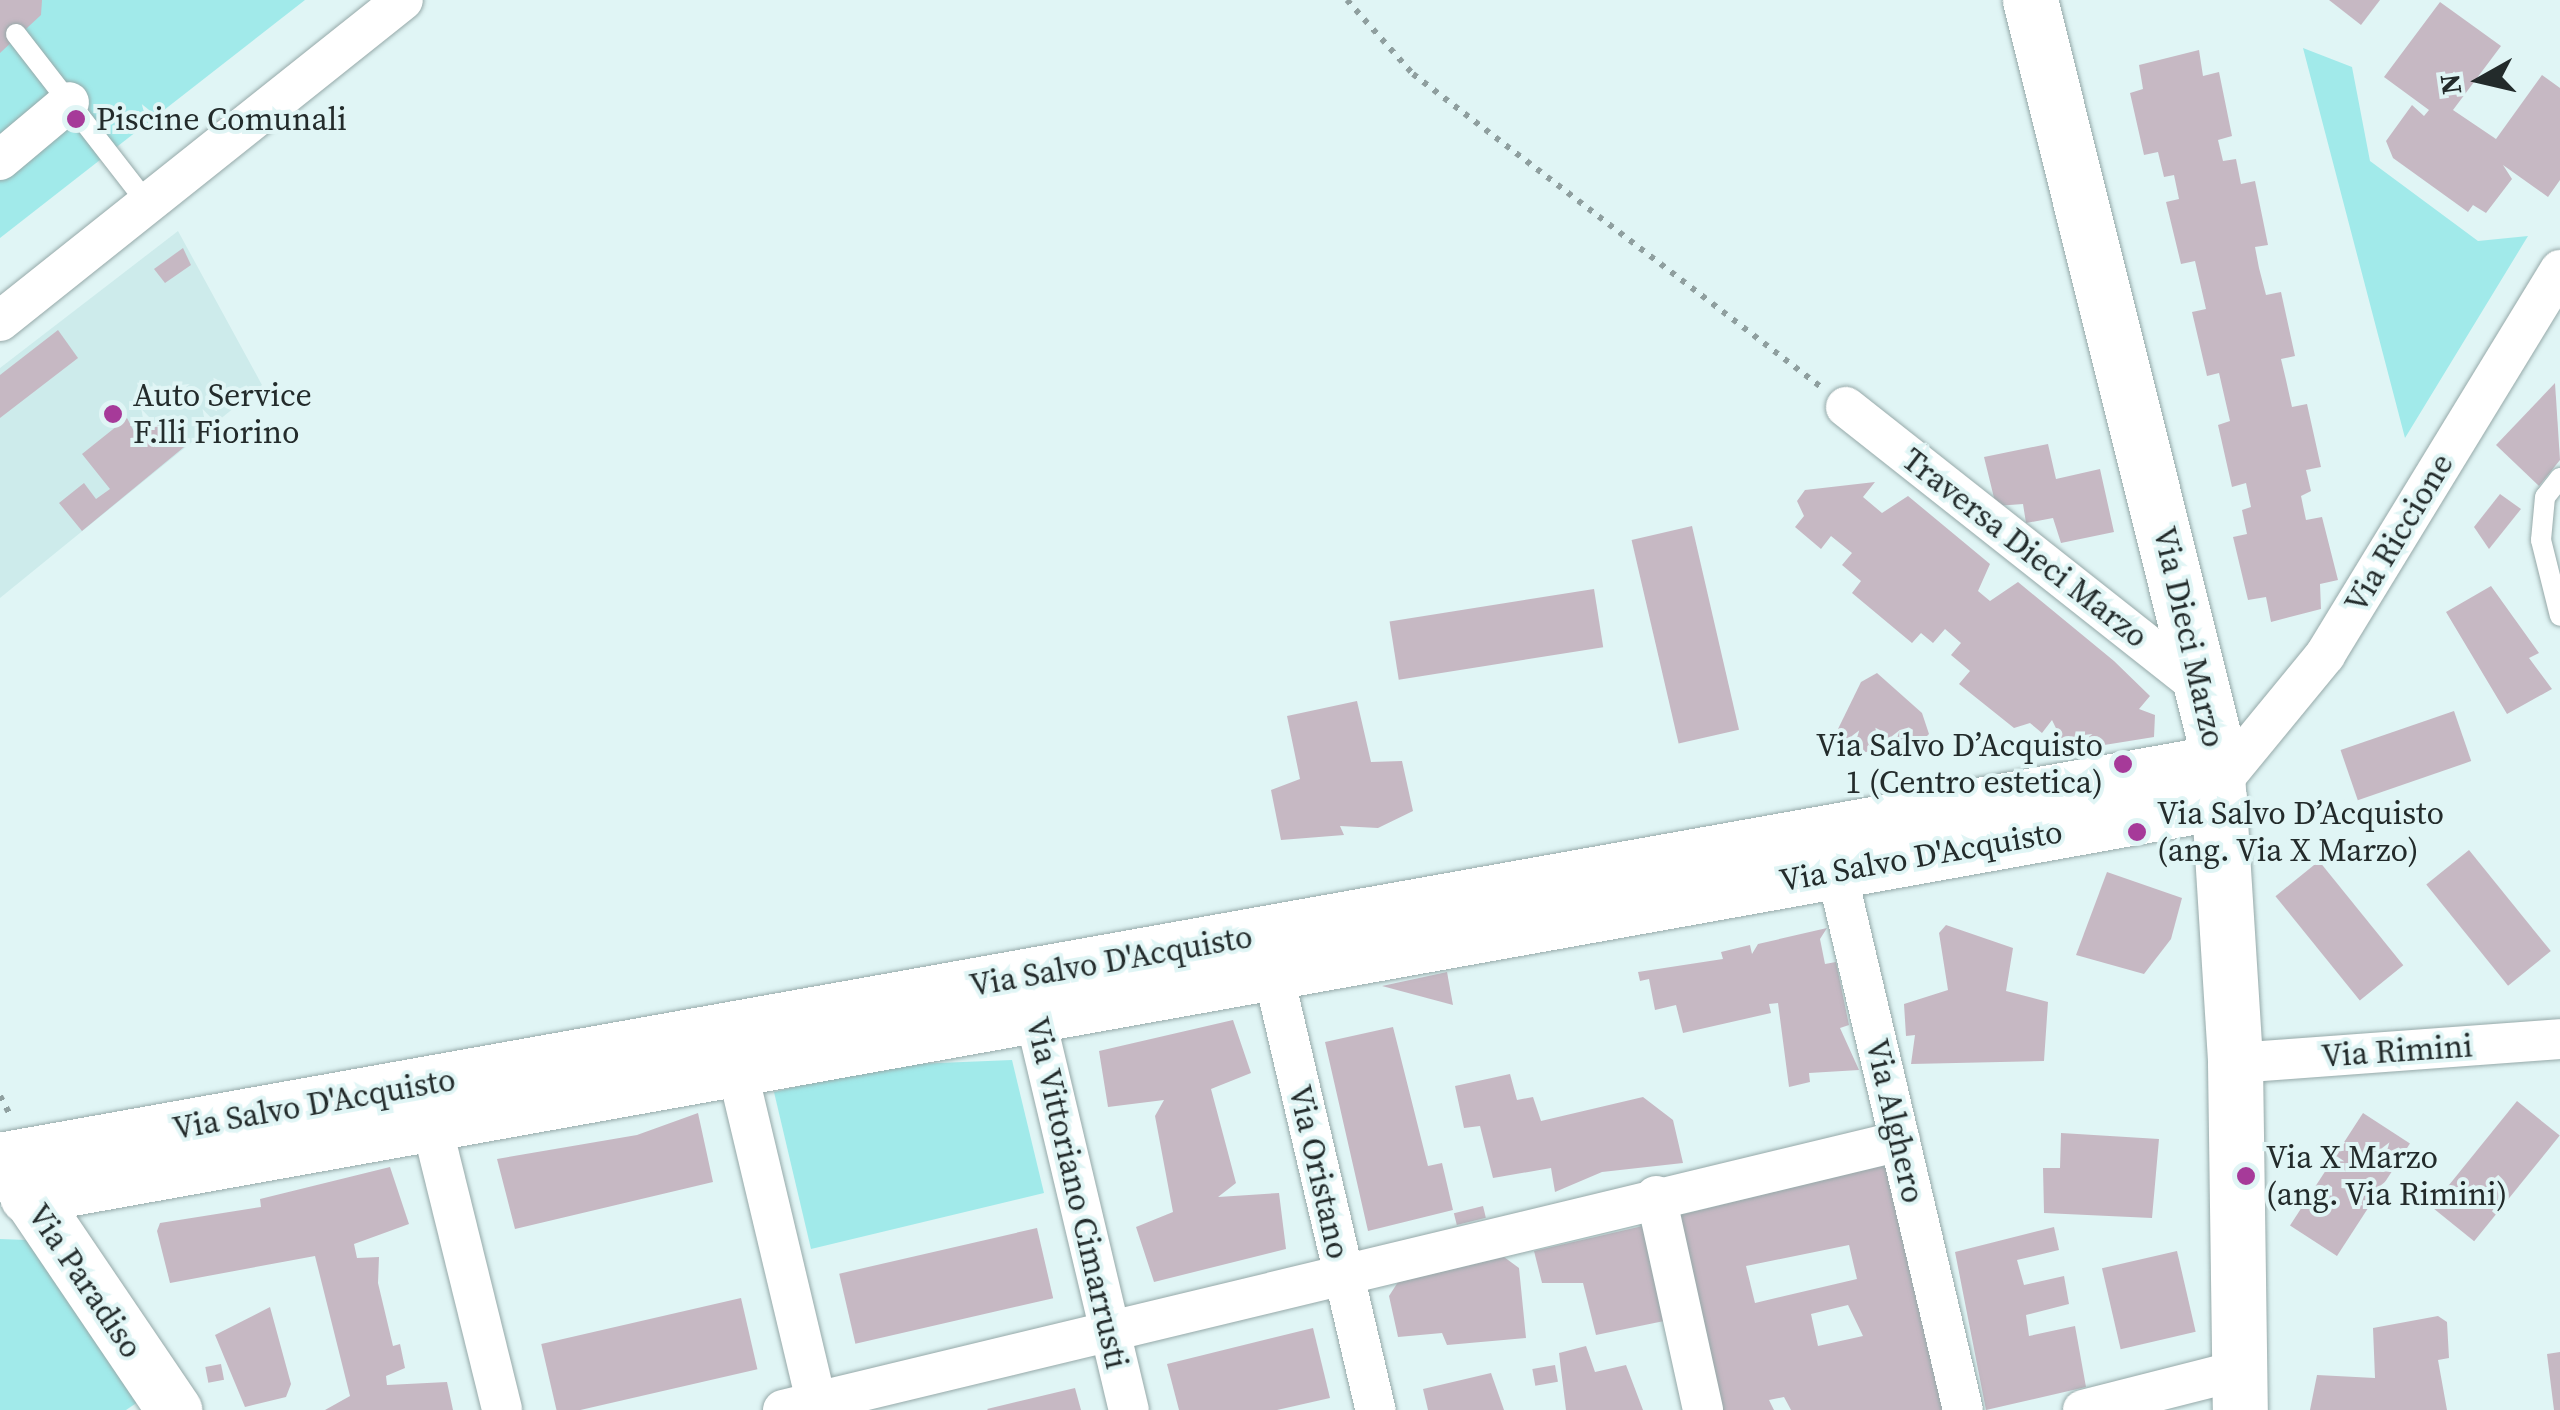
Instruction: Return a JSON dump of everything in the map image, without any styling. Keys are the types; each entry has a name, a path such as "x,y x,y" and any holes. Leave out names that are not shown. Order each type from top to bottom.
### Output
{"street":[{"path":"0,321 403,0"},
{"name":"Via Dieci Marzo","path":"2030,0 2204,690 2219,782 2235,1063 2240,1390"},
{"path":"0,160 69,102"},
{"name":"Via Riccione","path":"2219,782 2325,656 2560,270"},
{"name":"Traversa Dieci Marzo","path":"1846,407 2204,690"},
{"name":"Via Salvo D'Acquisto","path":"9,1175 426,1104 2219,782"},
{"name":"Via Alghero","path":"1832,852 1963,1410"},
{"name":"Via Oristano","path":"1268,953 1376,1410"},
{"name":"Via Vittoriano Cimarrusti","path":"1030,995 1128,1410"},
{"name":"Via Rimini","path":"2235,1063 2560,1039"},
{"path":"731,1049 806,1408 1342,1272 1900,1141"},
{"path":"426,1104 502,1410"},
{"name":"Via Paradiso","path":"9,1175 174,1410"},
{"path":"1656,1196 1703,1410"},
{"path":"2083,1410 2240,1390"}],"lane":[{"path":"16,34 148,204"},
{"path":"2560,478 2545,497 2542,540 2560,616"}],"path":[{"path":"1347,0 1413,74 1846,407"}],"shaded area":[{"name":"Piscine Comunali","path":"0,0 305,0 0,238"},
{"path":"2303,48 2352,67 2370,161 2478,241 2528,236 2405,438"},
{"name":"Auto Service F.lli Fiorino","path":"178,231 262,385 0,598 0,368"},
{"path":"1012,1060 1044,1193 811,1249 774,1092 890,1065"},
{"path":"0,1239 27,1240 138,1402 126,1410 0,1410"}],"building":[{"path":"0,0 42,0 41,15 0,53"},
{"path":"2329,0 2380,0 2361,25"},
{"path":"2440,2 2501,46 2453,110 2496,139 2542,75 2560,88 2560,180 2548,197 2503,165 2512,179 2486,213 2473,205 2468,212 2393,158 2386,141 2412,105 2424,116 2429,110 2384,77"},
{"path":"2199,50 2203,76 2219,72 2232,136 2218,140 2223,161 2236,159 2241,184 2255,181 2268,245 2255,247 2259,268 2266,295 2281,292 2295,356 2281,359 2292,407 2307,404 2321,467 2306,470 2311,491 2301,496 2306,520 2322,517 2338,580 2320,584 2321,609 2271,622 2266,597 2248,600 2233,537 2247,534 2242,510 2251,507 2246,483 2232,487 2218,425 2230,421 2219,373 2207,376 2192,312 2206,309 2195,261 2181,264 2166,202 2179,199 2174,175 2164,177 2158,152 2144,155 2130,93 2143,89 2139,65"},
{"path":"183,248 191,265 165,283 154,269"},
{"path":"58,330 78,358 0,418 0,375"},
{"path":"2555,383 2560,460 2539,486 2496,445"},
{"path":"127,418 138,439 168,418 189,443 82,531 59,503 84,483 96,499 110,489 82,454"},
{"path":"2048,444 2056,479 2100,469 2114,532 2061,543 2053,518 2026,523 2023,504 1996,506 1984,457"},
{"path":"1875,482 1863,497 1882,513 1908,496 1990,564 1978,591 1990,601 2018,582 2114,661 2150,696 2139,709 2155,715 2154,737 2067,751 2052,720 2042,733 2030,723 2014,728 1959,684 1970,671 1951,655 1961,643 1945,629 1933,643 1921,633 1912,643 1852,593 1861,581 1842,565 1852,553 1831,536 1821,549 1795,527 1804,516 1797,501 1805,490"},
{"path":"2500,494 2521,509 2489,549 2474,527"},
{"path":"1692,526 1739,730 1679,744 1632,540"},
{"path":"2491,586 2539,653 2529,658 2552,689 2507,714 2446,612"},
{"path":"1594,589 1603,647 1399,680 1390,621"},
{"path":"1877,673 1922,713 1929,734 1919,744 1846,755 1838,729 1861,682"},
{"path":"1357,701 1371,762 1402,761 1413,811 1378,828 1340,826 1344,835 1281,840 1271,790 1300,779 1287,716"},
{"path":"2454,711 2471,761 2358,800 2341,750"},
{"path":"2469,850 2551,951 2508,986 2426,885"},
{"path":"2319,861 2403,965 2360,1000 2275,896"},
{"path":"2107,872 2182,898 2171,939 2144,974 2076,955"},
{"path":"1946,925 2013,948 2006,991 2048,1002 2044,1061 1911,1064 1915,1035 1906,1036 1904,1004 1948,990 1939,933"},
{"path":"1827,928 1820,939 1825,964 1836,962 1849,1025 1840,1028 1859,1070 1809,1073 1810,1082 1789,1087 1778,1003 1769,1004 1771,1013 1683,1033 1676,1005 1655,1010 1649,979 1640,981 1638,972 1723,959 1721,952 1750,945 1752,954 1758,944"},
{"path":"1447,972 1453,1005 1382,986"},
{"path":"1233,1020 1251,1073 1211,1089 1236,1183 1218,1197 1279,1193 1286,1249 1154,1282 1136,1227 1173,1212 1155,1116 1164,1100 1108,1107 1099,1051"},
{"path":"1393,1027 1428,1166 1442,1163 1453,1210 1368,1231 1325,1042"},
{"path":"1510,1074 1517,1100 1533,1097 1541,1121 1643,1097 1673,1120 1683,1163 1602,1172 1555,1192 1551,1168 1493,1178 1480,1126 1464,1128 1455,1086"},
{"path":"2517,1101 2560,1136 2474,1241 2431,1207"},
{"path":"698,1113 713,1182 515,1229 497,1159 637,1135"},
{"path":"2363,1113 2410,1143 2337,1256 2290,1225"},
{"path":"2061,1133 2159,1139 2152,1218 2044,1213 2043,1168 2060,1168"},
{"path":"1886,1164 1948,1410 1791,1410 1784,1397 1769,1400 1774,1410 1722,1410 1676,1216","holes":["1849,1245 1857,1279 1755,1303 1746,1266","1848,1305 1863,1336 1818,1346 1811,1314"]},
{"path":"390,1167 409,1224 354,1244 357,1258 379,1257 378,1283 393,1346 400,1344 405,1368 386,1376 387,1385 447,1382 453,1410 325,1410 350,1396 315,1256 170,1283 157,1231 160,1223 261,1207 260,1199"},
{"path":"1483,1206 1486,1218 1457,1225 1454,1213"},
{"path":"1647,1225 1669,1320 1596,1335 1583,1283 1542,1283 1534,1251"},
{"path":"2054,1227 2059,1250 2017,1260 2024,1285 2064,1276 2069,1304 2026,1315 2029,1336 2075,1326 2086,1387 1986,1410 1955,1252"},
{"path":"1037,1228 1053,1298 855,1344 839,1274"},
{"path":"2177,1251 2196,1332 2121,1349 2102,1268"},
{"path":"1504,1257 1519,1268 1526,1338 1447,1345 1442,1333 1398,1337 1389,1296 1398,1282"},
{"path":"741,1298 757,1369 580,1410 556,1410 541,1344"},
{"path":"270,1307 291,1384 286,1397 245,1407 215,1335"},
{"path":"2438,1316 2447,1322 2449,1358 2438,1360 2447,1410 2310,1410 2317,1375 2375,1378 2373,1328"},
{"path":"1313,1328 1330,1398 1277,1410 1179,1410 1167,1364"},
{"path":"1586,1346 1595,1372 1626,1365 1643,1410 1566,1410 1559,1353"},
{"path":"2560,1352 2560,1410 2554,1410 2547,1354"},
{"path":"221,1364 224,1380 208,1383 205,1367"},
{"path":"1555,1365 1558,1382 1535,1386 1532,1369"},
{"path":"1491,1373 1504,1410 1428,1410 1423,1389"},
{"path":"1075,1388 1081,1410 987,1409"}],"place":[{"name":"Piscine Comunali","path":"76,119"},
{"name":"Auto Service F.lli Fiorino","path":"113,414"},
{"name":"Via Salvo D’Acquisto 1 (Centro estetica)","path":"2123,764"},
{"name":"Via Salvo D’Acquisto (ang. Via X Marzo)","path":"2137,832"},
{"name":"Via X Marzo (ang. Via Rimini)","path":"2246,1176"}]}
